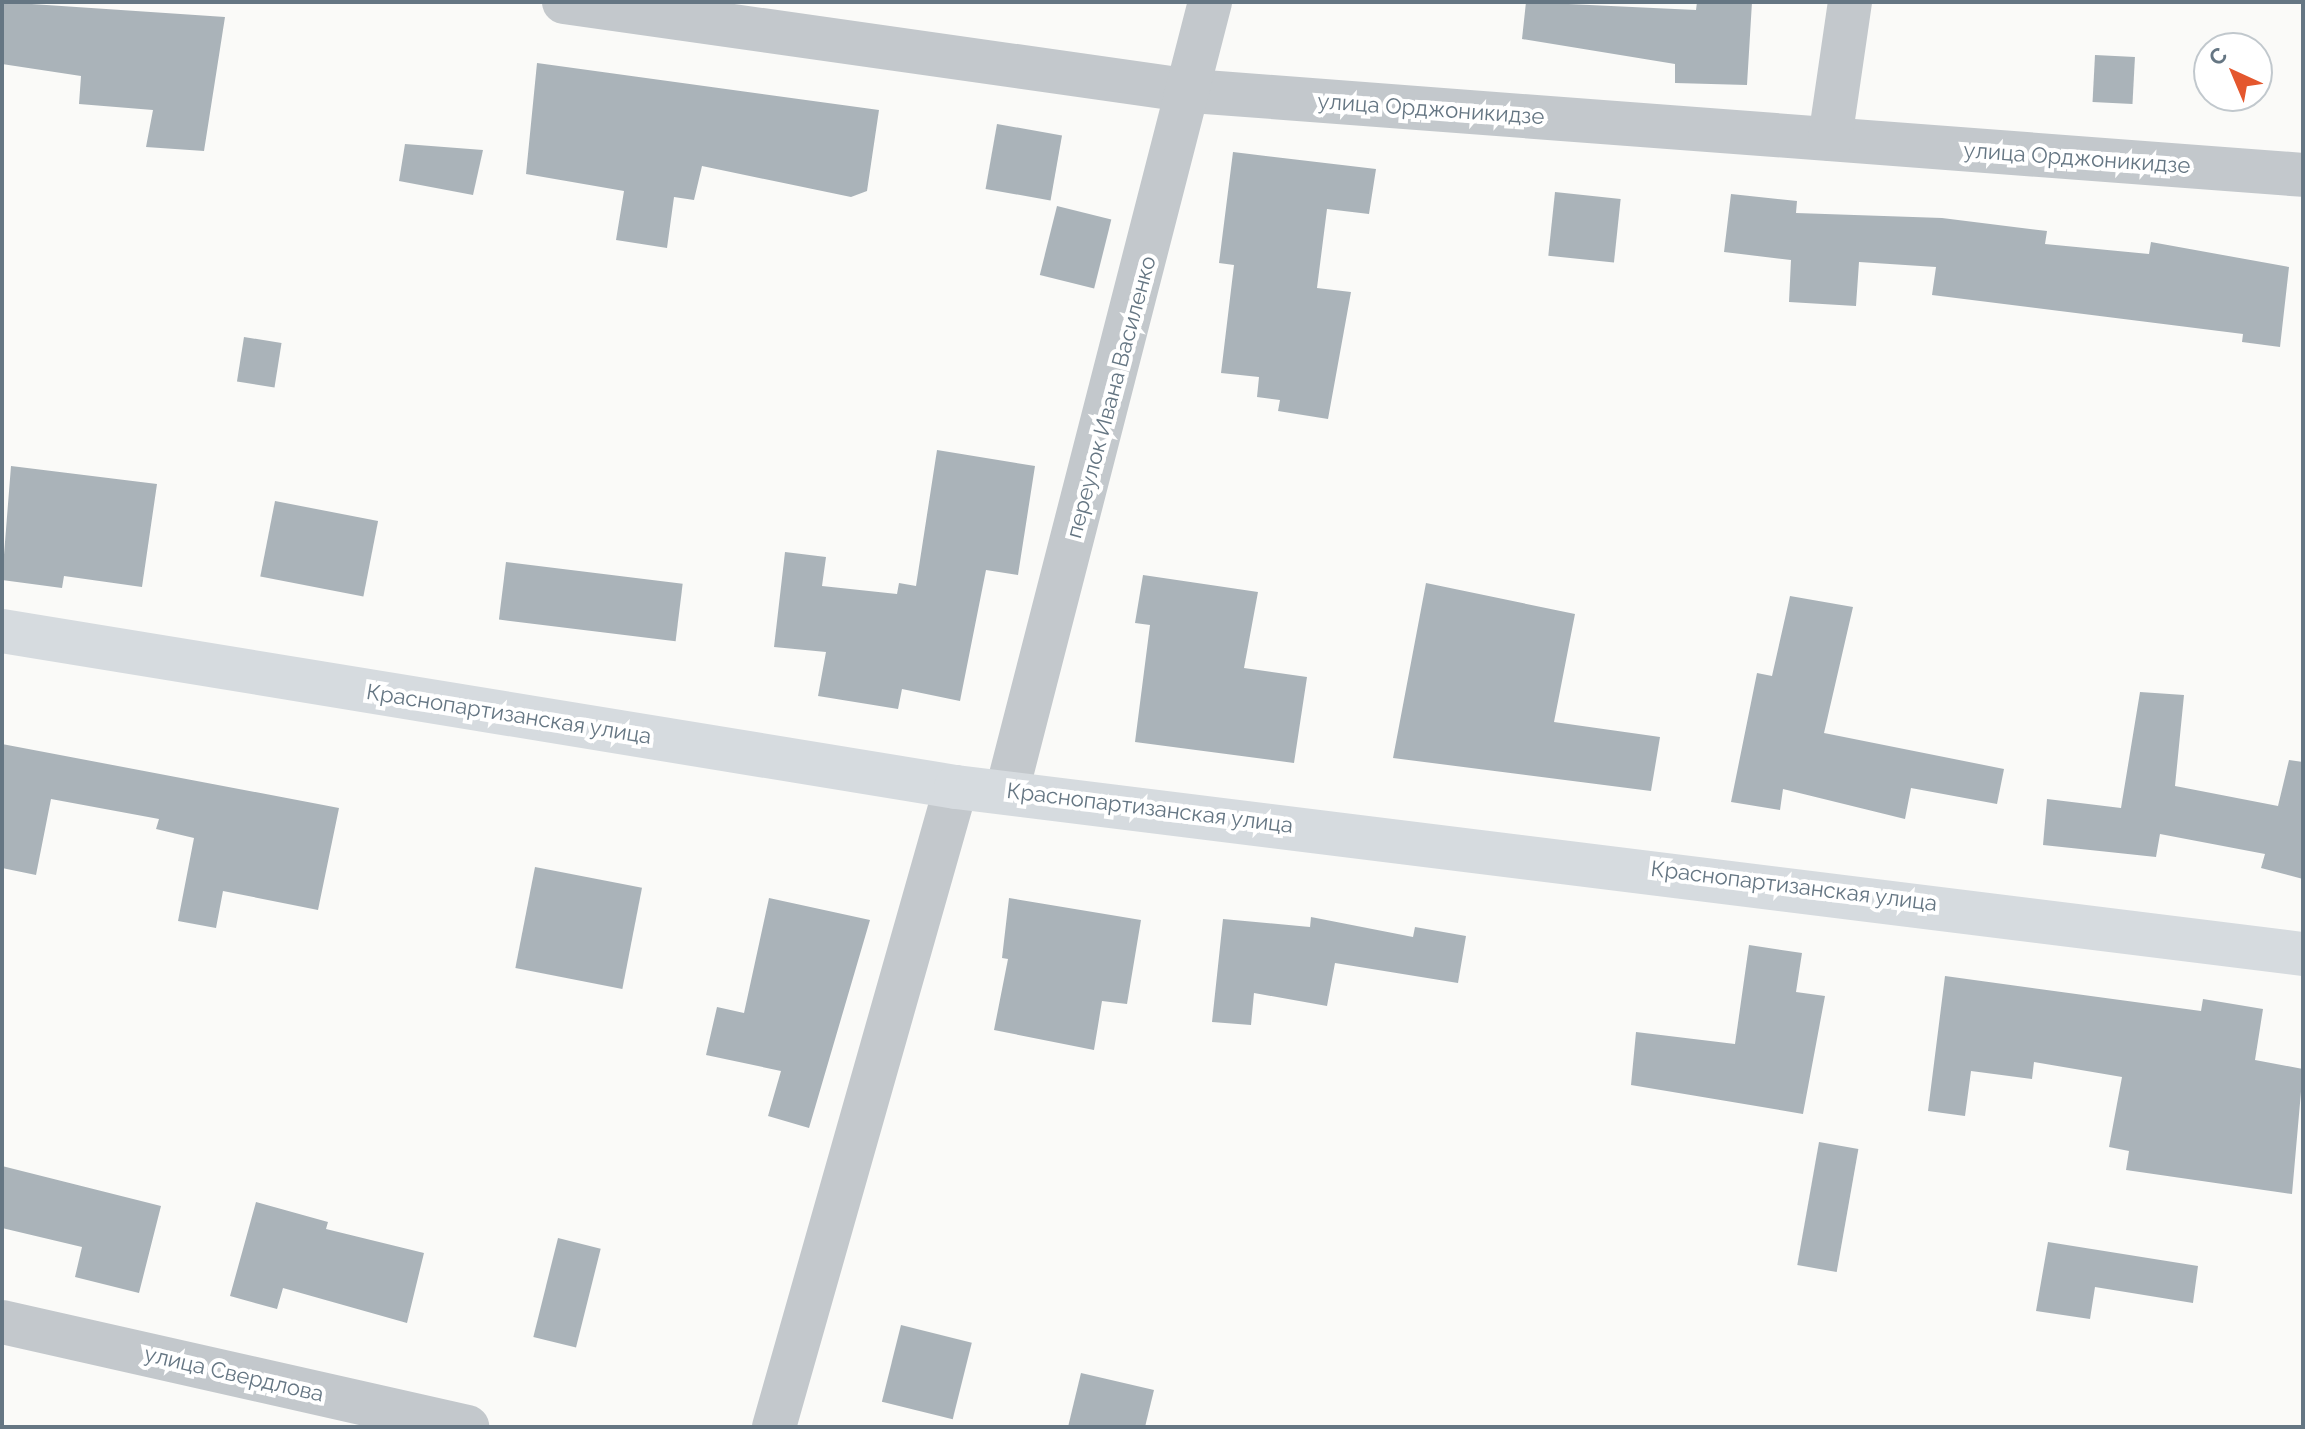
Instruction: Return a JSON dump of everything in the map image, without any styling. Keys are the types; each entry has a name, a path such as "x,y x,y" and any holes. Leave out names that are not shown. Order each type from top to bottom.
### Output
{"street":[{"name":"улица Орджоникидзе","path":"564,2 1192,91 2303,175"},
{"name":"переулок Ивана Василенко","path":"1007,791 1192,91 1210,2"},
{"path":"1830,139 1850,2"},
{"name":"Краснопартизанская улица","path":"2,631 956,787 2303,954"},
{"path":"774,1427 956,787"},
{"name":"улица Свердлова","path":"2,1322 467,1427"}],"building":[{"path":"2,2 225,17 204,151 146,147 153,110 79,104 81,76 2,64"},
{"path":"1526,2 1696,10 1697,2 1752,2 1747,85 1675,83 1675,64 1522,39"},
{"path":"2095,55 2135,57 2132,104 2093,102"},
{"path":"537,63 879,110 867,191 851,197 702,166 694,200 674,197 667,248 616,240 624,191 526,174"},
{"path":"997,124 1062,135 1051,200 986,189"},
{"path":"405,144 483,150 473,195 399,181"},
{"path":"1233,152 1376,169 1369,214 1327,209 1317,288 1351,292 1328,419 1278,411 1280,400 1257,397 1259,377 1221,373 1234,265 1219,263"},
{"path":"1555,192 1621,199 1614,263 1548,256"},
{"path":"1731,194 1797,201 1796,213 1942,218 2047,231 2045,244 2149,254 2151,242 2289,267 2280,347 2242,342 2243,334 1932,295 1936,267 1859,262 1856,306 1789,302 1791,260 1724,252"},
{"path":"1057,206 1111,220 1094,288 1040,275"},
{"path":"244,337 282,343 274,387 237,381"},
{"path":"937,450 1035,466 1018,575 986,570 960,701 902,689 898,709 818,696 826,652 774,647 785,552 826,557 822,586 897,594 899,583 916,586"},
{"path":"11,466 157,484 142,587 64,576 62,588 2,580"},
{"path":"275,501 378,521 363,597 260,577"},
{"path":"506,562 683,584 676,641 499,620"},
{"path":"1143,575 1258,592 1244,668 1307,677 1294,763 1135,742 1150,625 1135,623"},
{"path":"1426,583 1575,614 1554,722 1660,737 1651,791 1393,758"},
{"path":"1790,596 1853,607 1824,733 2004,769 1997,804 1911,788 1905,819 1783,789 1780,810 1731,802 1757,673 1772,676"},
{"path":"2140,692 2184,695 2175,786 2278,806 2289,760 2303,762 2303,879 2261,868 2265,854 2160,834 2156,857 2043,845 2047,799 2121,808"},
{"path":"2,744 339,808 318,910 223,891 216,928 178,921 194,838 156,829 159,819 51,799 36,875 2,868"},
{"path":"535,867 642,888 622,989 515,968"},
{"path":"769,898 870,920 809,1128 768,1116 781,1071 706,1055 717,1007 744,1013"},
{"path":"1009,898 1141,920 1127,1004 1102,1001 1094,1050 994,1030 1008,959 1002,958"},
{"path":"1311,917 1413,937 1415,927 1466,936 1458,983 1335,963 1327,1006 1254,993 1251,1025 1212,1022 1223,919 1310,927"},
{"path":"1749,945 1802,953 1796,992 1825,996 1803,1114 1631,1085 1636,1032 1735,1044"},
{"path":"1945,976 2201,1011 2203,999 2263,1009 2255,1060 2303,1069 2292,1194 2126,1170 2129,1151 2109,1147 2122,1077 2034,1062 2032,1079 1971,1071 1965,1116 1928,1111"},
{"path":"1819,1142 1858,1149 1837,1272 1797,1265"},
{"path":"2,1166 161,1206 139,1293 75,1277 82,1247 2,1228"},
{"path":"256,1202 328,1222 326,1229 424,1253 407,1323 283,1288 277,1309 230,1296"},
{"path":"558,1238 601,1249 576,1348 533,1337"},
{"path":"2048,1242 2198,1266 2193,1303 2095,1287 2090,1319 2036,1311"},
{"path":"901,1325 972,1343 953,1419 882,1402"},
{"path":"1081,1373 1154,1390 1145,1427 1068,1427"}]}
